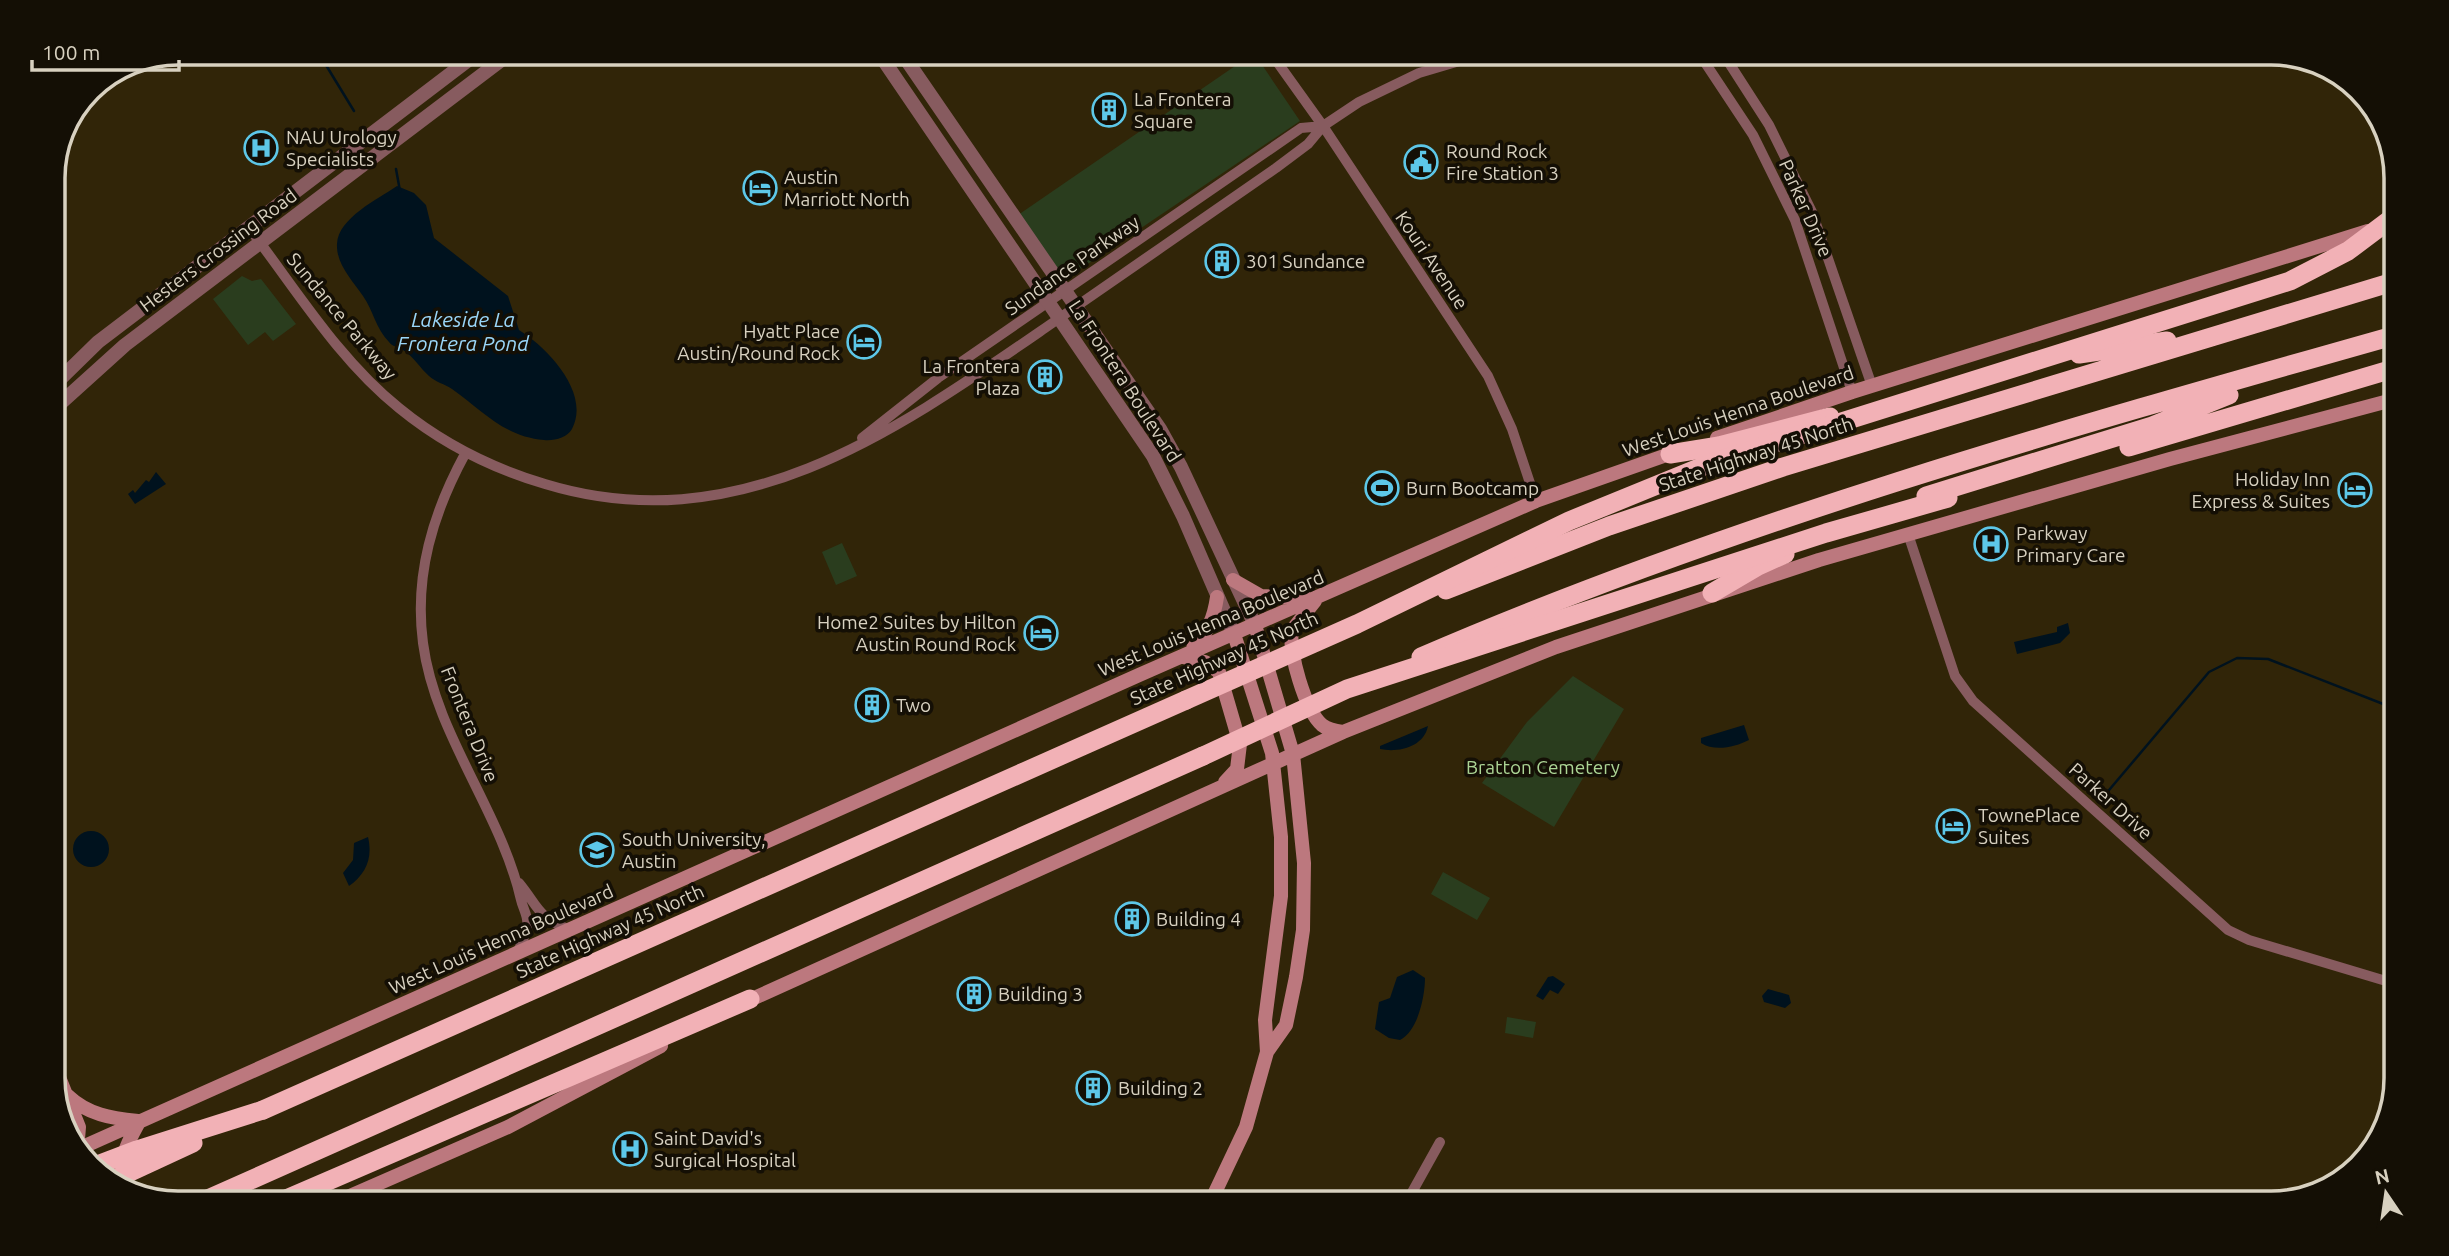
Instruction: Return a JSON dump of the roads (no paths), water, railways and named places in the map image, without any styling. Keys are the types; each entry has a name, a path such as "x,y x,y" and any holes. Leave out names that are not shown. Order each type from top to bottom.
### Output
{"highway":[{"path":"1357,624 1524,541 1712,463 2290,281 2348,251 2384,224"},
{"name":"State Highway 45 North","path":"122,1176 263,1110 1357,624 1609,526 1783,467 2384,285"},
{"path":"1670,454 1719,446 2063,357 2141,343 2207,337"},
{"path":"226,1191 1203,756 1346,689 1542,605 1795,516 1949,466 2384,338"},
{"path":"1712,593 1758,566 1908,502 2152,426 2297,363"},
{"path":"1346,689 1826,533 2384,371"},
{"path":"305,1191 750,999"},
{"path":"103,1163 263,1110"}],"main road":[{"name":"West Louis Henna Boulevard","path":"87,1145 518,951 1536,501 1852,392 2174,294 2384,226"},
{"path":"361,1191 508,1127 750,999 1343,732 1556,647 1712,593 1908,534 2384,402"},
{"path":"1233,580 1261,596 1318,598"},
{"path":"1181,657 1205,635 1217,597"},
{"path":"1318,598 1292,630 1292,647 1312,715 1324,727 1343,732"},
{"name":"La Frontera Boulevard","path":"1255,625 1293,754 1304,863 1303,914 1296,977 1286,1025 1267,1052"},
{"name":"La Frontera Boulevard","path":"1234,634 1272,754 1281,837 1280,914 1265,1020 1267,1052"},
{"path":"1181,657 1205,662 1219,672 1240,744 1237,769 1223,785"},
{"path":"1280,914 1303,914"},
{"path":"1216,1191 1246,1127 1267,1052"},
{"path":"66,1094 78,1105 103,1117 139,1122 121,1159 122,1176"},
{"path":"67,1098 79,1127 78,1132"}],"street":[{"name":"Hesters Crossing Road","path":"65,374 98,342 462,65"},
{"name":"Hesters Crossing Road","path":"65,399 125,345 495,65"},
{"name":"La Frontera Boulevard","path":"887,65 1061,317 1158,464 1234,634"},
{"name":"La Frontera Boulevard","path":"910,65 1170,446 1255,625"},
{"name":"Kouri Avenue","path":"1279,65 1323,126 1488,376 1512,429 1536,501"},
{"name":"Sundance Parkway","path":"249,228 339,347 372,384 408,415 465,454 523,477 597,498 675,501 757,488 823,464 849,448 904,422 1276,168 1308,144 1323,126 1359,102 1419,73 1446,65"},
{"name":"Parker Drive","path":"1707,65 1753,135 1795,220 1852,392"},
{"name":"Parker Drive","path":"1730,65 1769,125 1812,212 1872,386"},
{"path":"1719,82 1735,72"},
{"name":"Sundance Parkway","path":"849,448 938,378 1301,128 1323,126"},
{"path":"1795,220 1812,212"},
{"name":"Frontera Drive","path":"465,454 440,505 424,556 420,600 423,643 436,695 519,883"},
{"name":"Parker Drive","path":"1908,534 1955,676 1973,701 2228,930 2249,940 2384,980"},
{"path":"519,883 538,912 568,929"},
{"path":"518,951 528,925 519,883"},
{"path":"1413,1191 1440,1142"}],"water":[{"name":"Lakeside La Frontera Pond","path":"397,186 414,193 426,205 434,238 508,296 519,330 542,348 563,372 576,401 576,415 567,435 544,440 517,434 505,428 452,389 431,378 410,355 392,345 385,337 366,301 342,265 337,244 339,235 351,218"},
{"path":"156,472 166,484 135,504 128,494 133,490 135,493 146,480 149,482"},
{"path":"2068,623 2070,633 2060,643 2017,654 2014,642 2057,632 2057,627"},
{"path":"1744,725 1749,740 1743,743 1719,748 1701,743 1701,738"},
{"path":"1428,726 1426,733 1416,744 1395,750 1380,749 1380,746"},
{"path":"91,831 104,836 109,849 104,862 91,867 78,862 73,849 78,836"},
{"path":"368,837 370,852 367,865 349,886 343,873 353,860 354,843"},
{"path":"1413,970 1425,978 1424,994 1416,1021 1400,1040 1389,1038 1375,1029 1379,1002 1390,998 1397,977"},
{"path":"1553,976 1565,984 1558,994 1550,990 1543,1000 1536,996 1548,977"},
{"path":"1768,989 1789,995 1791,1003 1785,1008 1764,1002 1762,996"}],"waterway":[{"path":"326,65 354,111"},
{"path":"396,169 400,191"},
{"path":"2104,796 2209,672 2237,658 2268,659 2384,704"}],"place":[{"name":"La Frontera Square","path":"1109,110"},
{"name":"NAU Urology Specialists","path":"261,148"},
{"name":"Round Rock Fire Station 3","path":"1421,162"},
{"name":"Austin Marriott North","path":"760,188"},
{"name":"301 Sundance","path":"1222,261"},
{"name":"Hyatt Place Austin/Round Rock","path":"864,342"},
{"name":"La Frontera Plaza","path":"1045,377"},
{"name":"Burn Bootcamp","path":"1382,488"},
{"name":"Holiday Inn Express & Suites","path":"2355,490"},
{"name":"Parkway Primary Care","path":"1991,544"},
{"name":"Home2 Suites by Hilton Austin Round Rock","path":"1041,633"},
{"name":"Two","path":"872,705"},
{"name":"TownePlace Suites","path":"1953,826"},
{"name":"South University, Austin","path":"597,850"},
{"name":"Building 4","path":"1132,919"},
{"name":"Building 3","path":"974,994"},
{"name":"Building 2","path":"1093,1088"},
{"name":"Saint David's Surgical Hospital","path":"630,1149"}],"park label":[{"name":"Bratton Cemetery","path":"1543,767"}]}
